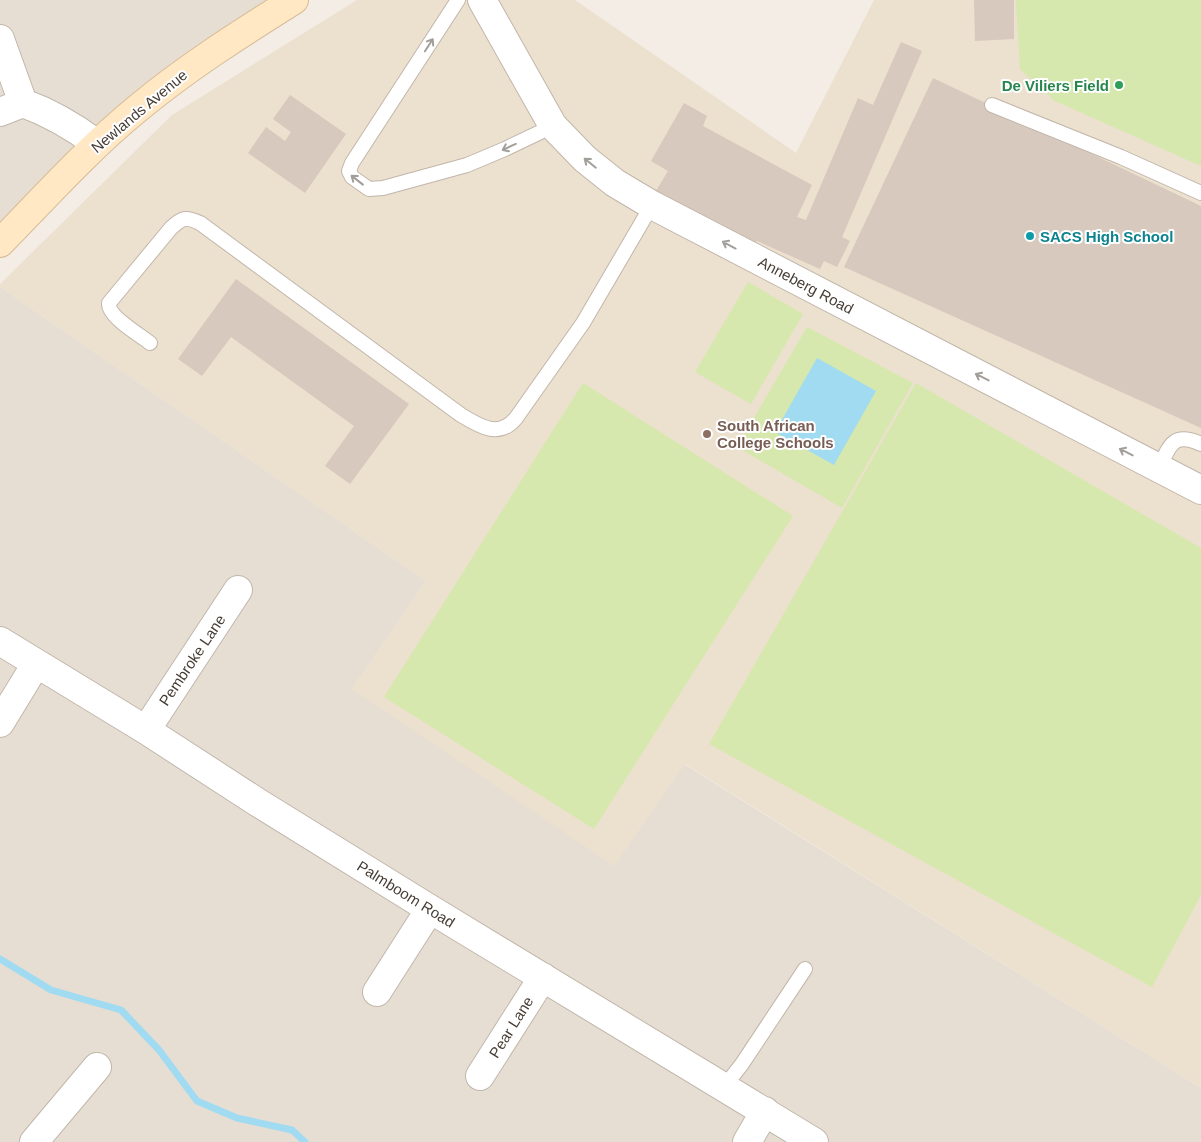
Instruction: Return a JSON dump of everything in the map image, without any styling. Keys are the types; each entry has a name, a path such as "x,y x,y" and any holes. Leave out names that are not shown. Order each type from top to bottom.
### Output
{"main road":[{"name":"Newlands Avenue","path":"0,242 97,144 137,109 224,45 294,0"}],"street":[{"name":"Anneberg Road","path":"482,0 553,126 585,159 615,183 1201,490"},
{"path":"0,39 11,108 47,112 73,126 97,144"},
{"name":"Pembroke Lane","path":"146,730 238,590"},
{"name":"Palmboom Road","path":"0,641 146,730 256,802 814,1142"},
{"path":"0,722 36,664"},
{"path":"377,992 430,909"},
{"name":"Pear Lane","path":"480,1076 542,977"},
{"path":"34,1142 97,1067"},
{"path":"748,1142 765,1111"}],"lane":[{"path":"458,0 352,162 349,171 352,177 369,189 383,188 467,165 553,126"},
{"path":"992,106 1121,157 1201,193"},
{"path":"150,343 116,317 109,310 109,303 170,228 177,222 187,218 200,223 461,415 476,425 503,429 516,418 584,324 652,204"},
{"path":"1159,469 1169,446 1175,440 1184,438 1201,444"},
{"path":"724,1087 742,1064 805,969"}],"shaded area":[{"path":"0,0 294,0 224,45 0,243"},
{"name":"South African College Schools","path":"357,0 575,0 796,153 874,0 1201,0 1201,1088 685,764 614,866 352,689 426,581 0,287 0,284 172,115"},
{"path":"0,287 426,581 352,689 684,764 1201,1088 1201,1142 0,1142"}],"green space":[{"name":"De Viliers Field","path":"1016,0 1201,0 1201,166 1055,101 1020,69"},
{"path":"748,282 803,314 751,404 695,372"},
{"path":"807,327 913,383 842,508 737,447"},
{"path":"583,383 793,516 594,829 384,697"},
{"path":"916,383 1201,548 1201,895 1152,987 709,744"}],"water":[{"path":"817,358 876,391 834,465 775,432"}],"building":[{"path":"974,0 1014,0 1014,39 975,41"},
{"path":"901,42 922,51 842,237 850,241 837,267 824,261 820,269 757,241 755,243 656,191 668,171 651,161 684,103 707,116 703,126 812,185 797,217 806,220 858,98 873,105"},
{"name":"SACS High School","path":"933,78 1201,206 1201,428 844,267"},
{"path":"290,95 346,134 305,193 248,153 266,127 285,141 291,132 273,119"},
{"path":"236,279 409,404 350,484 325,466 354,426 231,337 202,376 178,359"}],"waterway":[{"path":"0,959 51,990 121,1010 159,1050 197,1101 237,1118 292,1130 305,1142"}],"place":[{"name":"De Viliers Field","path":"1119,85"},
{"name":"SACS High School","path":"1030,236"},
{"name":"South African College Schools","path":"707,434"}]}
